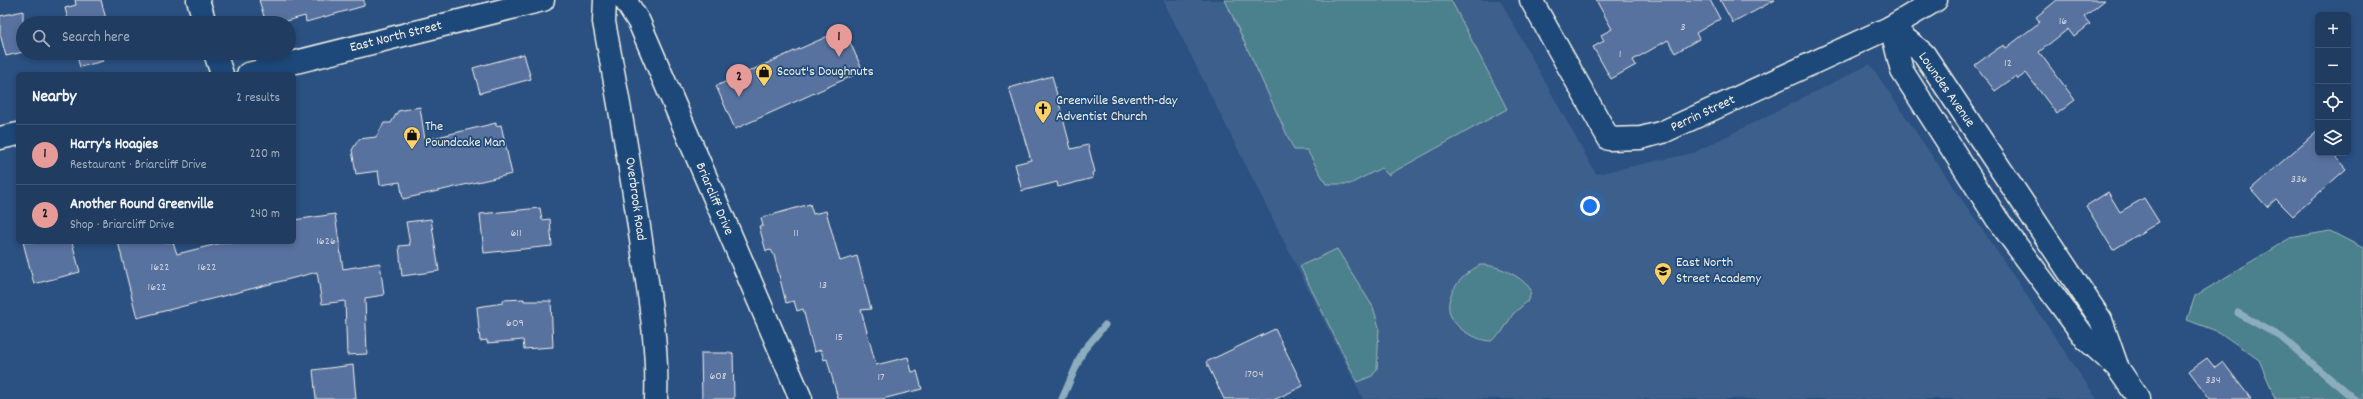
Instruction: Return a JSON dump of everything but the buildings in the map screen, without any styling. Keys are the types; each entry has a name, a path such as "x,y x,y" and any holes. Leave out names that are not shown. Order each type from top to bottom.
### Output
{"street":[{"path":"198,0 203,16"},
{"name":"East North Street","path":"256,72 544,0"},
{"name":"Overbrook Road","path":"605,0 604,22 631,162 649,293 658,371 656,399"},
{"name":"Briarcliff Drive","path":"625,0 639,22 801,399"},
{"name":"Perrin Street","path":"1530,0 1609,139 1641,138 1663,132 1891,27 1936,0"},
{"name":"Lowndes Avenue","path":"1891,27 1902,71 1997,219 2086,339 2117,367 2139,399"},
{"name":"Lowndes Avenue","path":"1891,27 1924,54 2102,320 2117,367"},
{"path":"217,60 221,72"},
{"path":"0,138 16,134"}],"shaded area":[{"name":"East North Street Academy","path":"1163,0 1500,0 1596,174 1693,153 1870,64 2097,399 1363,399"}],"green space":[{"path":"1225,0 1451,0 1507,109 1388,175 1381,168 1350,184 1326,184 1307,150 1294,150"},
{"path":"2330,231 2363,248 2363,399 2276,399 2259,360 2219,332 2187,320 2195,296 2290,238"},
{"path":"1337,249 1373,307 1379,327 1377,369 1372,376 1357,382 1300,266"},
{"path":"1480,265 1486,265 1508,272 1521,280 1531,290 1529,300 1513,314 1502,332 1491,341 1482,340 1473,336 1457,325 1451,316 1449,306 1450,297 1461,279"}],"waterway":[{"path":"2238,313 2281,337 2354,399"},
{"path":"1062,399 1083,351 1105,325"}],"place":[{"name":"Harry's Hoagies","path":"839,57"},
{"name":"Scout's Doughnuts","path":"764,87"},
{"name":"Another Round Greenville","path":"739,97"},
{"name":"Greenville Seventh-day Adventist Church","path":"1043,124"},
{"name":"The Poundcake Man","path":"412,150"},
{"name":"East North Street Academy","path":"1663,286"}]}
